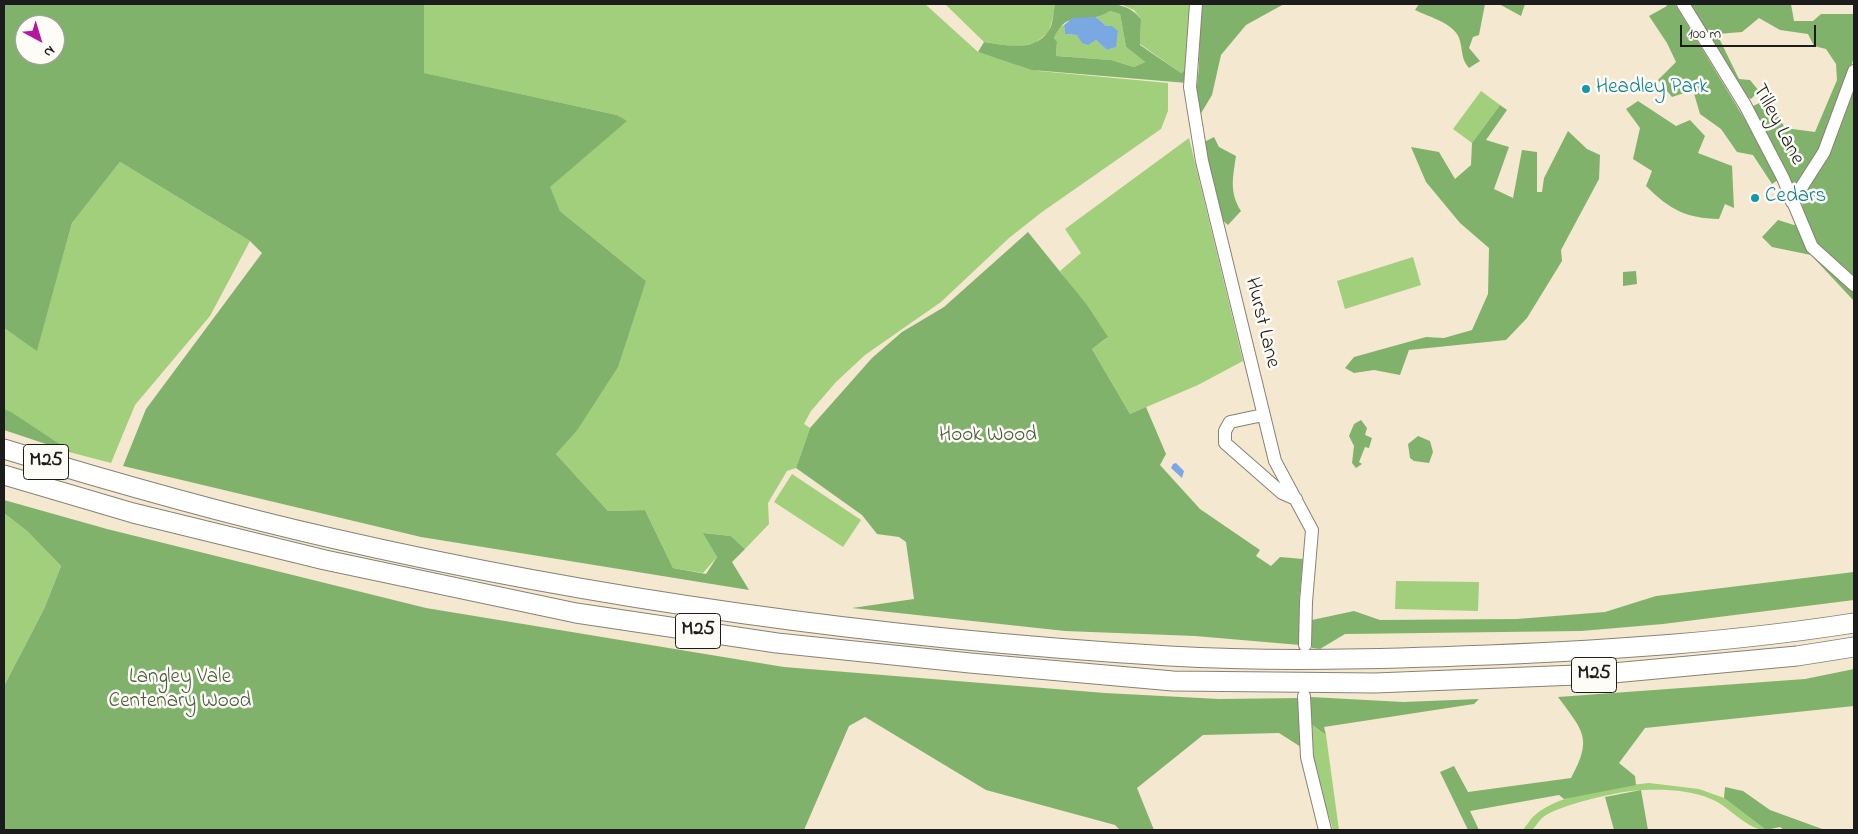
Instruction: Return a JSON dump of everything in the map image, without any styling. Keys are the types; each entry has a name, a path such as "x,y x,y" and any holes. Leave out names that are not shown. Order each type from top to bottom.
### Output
{"highway":[{"name":"M25","path":"4,449 139,489 321,536 524,578 774,618 965,640 1172,656 1373,659 1596,650 1790,633 1854,623"},
{"name":"M25","path":"4,475 133,513 325,560 576,613 777,643 970,663 1173,680 1375,683 1602,674 1797,656 1854,647"}],"street":[{"name":"Hurst Lane","path":"1196,4 1190,87 1202,161 1262,414 1275,461 1312,530 1305,645"},
{"name":"Tilley Lane","path":"1683,4 1745,105 1783,178 1812,247 1854,285"},
{"path":"1792,202 1824,152 1854,72"},
{"path":"1262,414 1230,422 1225,431 1225,443 1282,493 1296,500"},
{"path":"1304,696 1307,757 1325,830"}],"green space":[{"path":"4,4 424,4 424,73 617,115 627,121 550,187 560,211 646,281 618,367 576,432 556,454 608,511 645,510 673,568 706,574 717,557 703,533 731,536 745,549 732,562 749,590 421,537 123,466 146,409 262,253 250,241 120,162 72,223 37,351 4,328"},
{"path":"424,4 925,4 978,52 1039,71 1168,83 1168,111 1161,129 1042,212 1009,238 941,302 865,355 836,382 811,411 804,424 810,428 796,468 787,471 768,503 769,524 745,549 731,536 704,533 717,557 703,573 673,568 645,510 608,511 556,454 576,432 646,281 560,211 549,187 626,121 617,115 423,73"},
{"path":"945,4 1056,4 1049,32 1035,43 1017,47 984,42"},
{"path":"1109,4 1120,5 1129,9 1141,19 1140,45 1181,73 1190,66 1187,83 1032,70 978,52 984,42 1018,46 1034,43 1042,39 1051,26 1055,5","holes":["1110,11 1120,14 1126,47 1145,62 1134,67 1111,60 1056,56 1057,42 1054,38 1062,25 1071,20 1096,17"]},
{"path":"1120,4 1192,4 1190,66 1181,73 1140,44 1141,19 1134,10"},
{"path":"1200,4 1284,4 1246,25 1221,55 1212,95 1200,115 1196,95 1199,67"},
{"path":"1419,4 1485,4 1479,35 1473,37 1469,48 1480,61 1469,68 1463,58 1458,35 1442,22 1415,10"},
{"path":"1499,4 1525,4 1521,16"},
{"path":"1666,4 1675,4 1747,123 1778,180 1772,184 1753,155 1737,152 1721,129 1700,114 1693,90 1672,97 1658,80 1676,62 1667,43 1649,16 1667,6"},
{"path":"1688,4 1791,4 1794,21 1813,21 1821,14 1854,14 1854,56 1847,83 1854,84 1854,301 1811,255 1772,247 1762,237 1778,220 1794,225 1803,220 1802,199 1807,190 1790,188 1753,106 1768,99 1785,128 1815,132 1837,80 1836,64 1826,49 1814,46 1808,34 1780,30 1759,18 1742,32 1717,34 1739,79 1750,80 1759,91 1751,99 1743,95"},
{"path":"1110,11 1120,14 1126,47 1145,62 1134,67 1111,60 1056,56 1057,43 1054,38 1058,28 1064,25 1065,34 1077,35 1088,44 1096,40 1107,50 1115,47 1118,31 1106,26 1096,17"},
{"path":"1481,91 1500,105 1472,143 1453,129"},
{"path":"1638,101 1676,126 1690,120 1705,136 1698,153 1732,166 1734,208 1725,204 1719,219 1697,217 1671,207 1646,186 1652,171 1633,159 1640,128 1626,109"},
{"path":"1500,105 1507,110 1486,140 1509,147 1494,189 1513,198 1522,150 1537,152 1537,192 1542,192 1544,178 1568,131 1587,149 1600,155 1599,179 1561,250 1562,261 1527,318 1506,340 1409,350 1400,375 1374,370 1354,373 1345,368 1354,357 1426,337 1444,338 1472,330 1488,294 1489,248 1460,223 1426,182 1411,147 1439,152 1455,179 1471,165 1472,143"},
{"path":"1214,137 1219,147 1236,156 1233,191 1241,211 1228,225 1221,219 1204,142"},
{"path":"1189,138 1243,361 1198,385 1130,414 1092,349 1107,338 1060,271 1081,253 1065,229"},
{"path":"120,162 250,241 210,316 135,405 111,463 73,453 4,409 4,328 37,350 72,223"},
{"name":"Hook Wood","path":"1028,232 1087,305 1108,337 1092,349 1130,414 1146,407 1166,454 1160,465 1200,509 1260,550 1256,556 1271,566 1280,557 1303,559 1299,602 1300,645 1195,636 1065,631 852,608 914,599 906,542 899,537 877,534 862,515 796,468 810,428 872,358 902,332 944,307"},
{"path":"1413,257 1421,285 1345,309 1337,281"},
{"path":"1636,271 1637,284 1623,286 1623,272"},
{"path":"4,409 11,412 73,453 4,430"},
{"path":"1361,420 1367,428 1365,435 1372,438 1369,448 1365,447 1359,462 1362,464 1356,468 1352,463 1354,446 1349,436 1354,424"},
{"path":"1418,436 1430,441 1433,452 1429,463 1414,461 1410,458 1408,444"},
{"path":"792,474 861,520 843,547 774,502"},
{"name":"Langley Vale Centenary Wood","path":"4,500 107,529 426,608 784,667 1105,693 1219,699 1302,698 1301,747 1279,733 1203,735 1137,788 1154,830 1120,830 1115,825 986,790 865,717 849,726 804,830 4,830 4,686 44,609 61,566 27,531 4,513"},
{"path":"4,513 27,531 61,566 44,609 4,686"},
{"path":"1854,572 1854,600 1663,624 1581,631 1345,634 1320,649 1312,648 1312,620 1354,611 1380,620 1517,619 1605,612 1656,596"},
{"path":"1396,581 1479,582 1478,611 1395,609"},
{"path":"1854,669 1854,706 1645,728 1619,763 1635,776 1636,785 1564,799 1559,795 1470,811 1479,830 1468,830 1440,772 1454,766 1468,792 1571,778 1582,753 1582,735 1574,718 1558,697 1805,679"},
{"path":"1311,697 1403,702 1479,699 1474,704 1324,727 1326,735 1311,724"},
{"path":"1311,724 1326,735 1339,830 1333,830 1313,765"},
{"path":"1649,783 1699,789 1724,798 1766,830 1752,826 1718,802 1703,796 1687,792 1661,790 1634,791 1575,803 1542,818 1532,830 1523,830 1535,815 1559,801 1589,792"},
{"path":"1725,787 1743,791 1770,810 1825,830 1784,830 1780,827 1766,830 1724,798"},
{"path":"1641,790 1648,830 1614,830 1605,797"}],"water":[{"path":"1096,17 1106,26 1112,26 1118,31 1116,47 1107,50 1096,40 1088,45 1082,43 1077,35 1065,34 1064,25 1073,18"},
{"path":"1176,463 1184,471 1182,478 1171,468"}],"place":[{"name":"Headley Park","path":"1586,89"},
{"name":"Cedars","path":"1755,198"}]}
